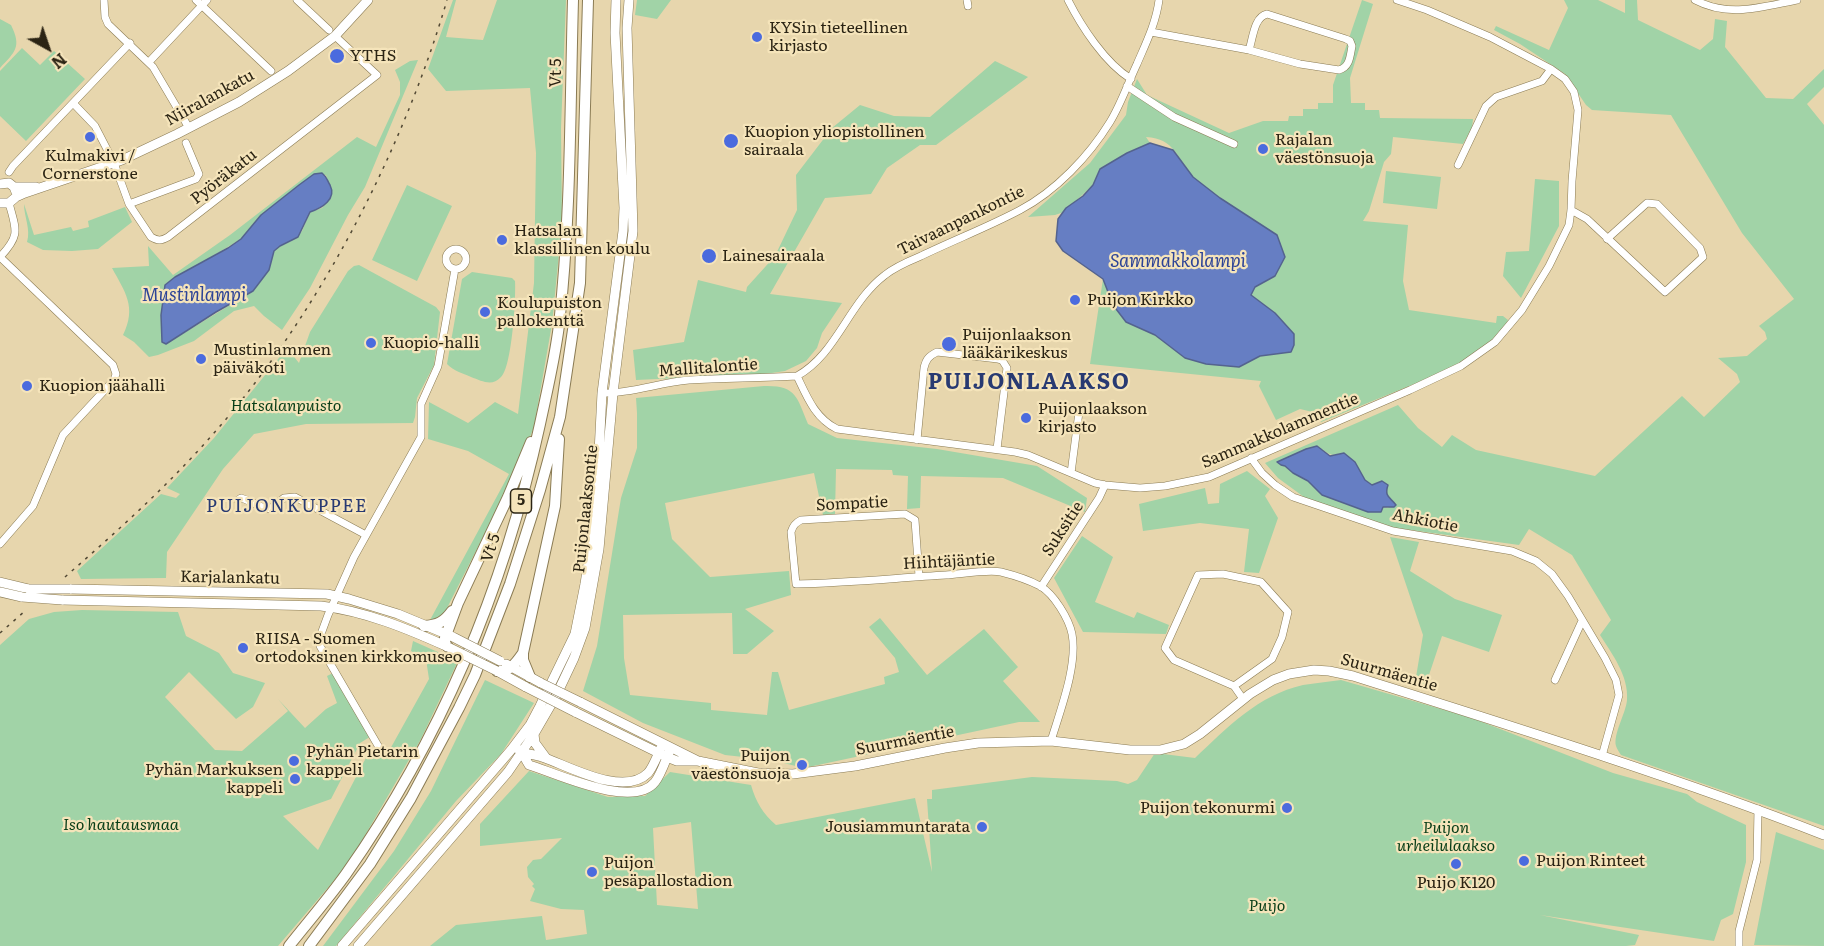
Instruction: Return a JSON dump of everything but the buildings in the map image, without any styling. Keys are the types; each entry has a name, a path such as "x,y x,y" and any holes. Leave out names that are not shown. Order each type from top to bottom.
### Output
{"highway":[{"name":"Vt 5","path":"289,946 345,874 413,765 446,704 504,558 530,469 559,327 567,227 573,0"},
{"name":"Vt 5","path":"309,946 370,864 401,815 459,708 510,584 540,490 560,417 580,283 588,0"},
{"path":"449,639 458,603 508,497 541,417"},
{"path":"528,682 523,653 555,506 560,417"},
{"path":"424,626 436,625 444,621 458,603"},
{"path":"499,666 502,671 512,667 523,653"}],"main road":[{"name":"Niiralankatu","path":"0,184 9,183 10,198 44,187 189,128 255,92 288,70 368,0"},
{"name":"Puijonlaaksontie","path":"358,946 508,772 575,634 596,512 602,393 624,208 615,33 616,0"},
{"name":"Puijonlaaksontie","path":"342,946 534,734 556,696 585,628 599,549 613,393 633,231 628,0"},
{"name":"Karjalankatu","path":"0,582 30,589 327,594 398,614 449,639"},
{"name":"Karjalankatu","path":"0,592 22,597 62,600 332,607 449,639"},
{"name":"Suurmäentie","path":"449,639 528,682 575,712 665,751"},
{"name":"Suurmäentie","path":"512,667 528,682 541,683 580,702 665,751 677,761 698,761 758,773 793,774 855,766 978,743 1051,741 1130,750 1160,750 1184,744 1243,699 1273,680 1289,674 1314,670 1329,671 1353,676 1602,756 1758,809 1824,835"},
{"path":"534,734 535,743 546,758"},
{"path":"518,750 546,758 591,776 627,783 639,780 649,772 665,751"},
{"path":"518,750 529,765 605,790 628,793 645,790 655,782 665,751"},
{"path":"508,772 529,765"}],"street":[{"path":"104,0 106,21 149,62 189,128"},
{"path":"297,0 332,33"},
{"path":"1068,0 1080,25 1129,82 1173,117 1234,144"},
{"name":"Taivaanpankontie","path":"797,376 813,365 827,349 868,290 884,275 892,269 1022,209 1053,187 1074,167 1098,138 1117,108 1151,32 1159,0"},
{"path":"1397,0 1490,36 1551,69 1564,79 1574,92 1578,110 1571,210 1587,219 1607,239 1665,292 1703,257 1700,248 1657,204 1647,203 1607,239"},
{"path":"1695,0 1708,7 1726,10 1739,10 1797,0"},
{"path":"149,62 202,2 271,71"},
{"path":"1151,32 1249,50 1300,64 1339,70 1345,69 1348,64 1352,46 1346,39 1267,14 1262,15 1258,20 1249,50"},
{"name":"Pyöräkatu","path":"73,103 95,126 112,159 129,204 151,237 160,241 377,75 332,33"},
{"path":"9,172 130,43"},
{"path":"1458,165 1486,106 1496,97 1542,81 1551,69"},
{"path":"129,204 196,178 199,174 186,143"},
{"path":"0,544 33,506 63,435 114,380 116,374 113,365 0,257 15,238 10,198"},
{"name":"Sammakkolammentie","path":"797,376 812,408 828,425 844,431 998,449 1028,455 1105,485 1140,488 1165,486 1209,477 1446,374 1474,358 1495,342 1522,310 1567,232 1571,210"},
{"path":"380,749 320,646 321,634 354,557 421,437 422,399 438,366 455,269"},
{"path":"917,440 924,368 930,355 937,352 1002,360 1007,368 998,449"},
{"name":"Mallitalontie","path":"602,393 689,380 797,376"},
{"path":"1071,473 1080,412"},
{"name":"Ahkiotie","path":"1251,458 1262,473 1293,497 1394,531 1512,551 1536,561 1552,574 1568,596 1616,680 1619,695 1602,756"},
{"name":"Suksitie","path":"1041,587 1099,498 1105,485"},
{"path":"238,500 241,498 270,509 284,498 296,497 366,536"},
{"name":"Sompatie","path":"796,584 791,532 796,523 801,520 905,514 915,520 919,576"},
{"name":"Hiihtäjäntie","path":"796,584 999,572 1041,587 1059,605 1067,620 1072,633 1073,647 1066,693 1051,741"},
{"path":"1234,686 1272,659 1282,637 1288,612 1261,582 1223,574 1198,575 1165,648 1174,660 1234,686 1243,699"},
{"path":"1555,680 1582,621"},
{"path":"1739,946 1739,931 1757,860 1758,809"}],"green space":[{"path":"453,0 456,0 446,37 483,40 497,0 566,0 561,128 562,223 552,324 534,427 514,476 445,612 436,619 430,620 509,474 468,451 428,439 429,402 468,423 495,402 518,414 534,283 536,153 530,88 446,91 428,69"},
{"path":"637,0 671,0 657,19 635,15"},
{"path":"1362,0 1373,4 1350,78 1351,103 1365,103 1365,110 1379,110 1380,118 1473,119 1472,128 1463,144 1393,137 1391,154 1384,162 1369,211 1363,221 1408,225 1403,281 1409,310 1496,323 1497,316 1503,316 1508,320 1504,327 1483,348 1451,369 1321,422 1317,413 1300,409 1276,420 1259,386 1261,381 1090,364 1103,279 1113,305 1126,322 1155,335 1185,358 1239,367 1260,356 1291,352 1294,345 1294,334 1275,313 1251,295 1255,287 1275,276 1277,235 1201,185 1187,170 1174,150 1163,141 1146,137 1150,143 1100,169 1093,185 1064,212 1028,217 1090,163 1126,115 1128,102 1137,79 1147,95 1229,133 1263,121 1288,121 1289,116 1303,116 1303,109 1318,109 1318,103 1333,103 1333,85"},
{"path":"1564,0 1598,0 1625,13 1625,0 1637,0 1638,20 1700,50 1713,39 1715,19 1727,21 1725,47 1766,98 1793,99 1824,69 1824,87 1807,104 1824,125 1824,826 1621,755 1616,747 1616,741 1626,705 1627,691 1619,666 1600,635 1611,620 1572,555 1529,529 1519,545 1389,527 1308,500 1278,478 1265,463 1398,405 1418,428 1442,447 1452,435 1476,450 1595,476 1682,396 1704,417 1740,382 1737,374 1718,358 1747,356 1767,339 1765,332 1759,326 1794,299 1742,233 1671,115 1592,110 1586,105 1565,74 1494,30 1496,26 1549,50 1568,8","holes":["1317,446 1331,455 1342,453 1355,462 1365,480 1373,485 1377,484 1394,502 1388,508 1367,508 1347,504 1324,494 1285,466 1306,449"]},
{"path":"0,19 11,25 16,44 13,53 0,68"},
{"path":"22,48 40,65 54,51 85,79 26,141 0,116 0,71"},
{"path":"418,60 365,187 310,288 282,330 254,306 234,311 194,341 149,357 123,335 129,316 128,300 112,268 149,266 148,246 173,275 230,235 357,137 376,147 400,95 400,82 395,70 410,61","holes":["326,175 331,198 322,208 310,212 302,231 274,251 269,270 253,291 166,344 162,342 161,315 165,285 241,239 261,215 299,185"]},
{"path":"995,61 1028,77 936,145 920,145 887,168 871,194 825,198 770,294 842,303 822,333 817,348 806,361 785,371 765,374 636,380 633,350 684,342 698,280 746,292 747,287 775,256 797,210 796,175 832,128 860,105 894,116 930,117"},
{"path":"1386,171 1441,177 1437,209 1383,203"},
{"path":"1535,179 1559,181 1559,226 1521,298 1503,276 1506,252 1529,251"},
{"path":"407,185 452,206 417,281 372,260"},
{"path":"24,204 34,235 71,227 73,231 89,227 88,221 125,207 132,222 98,249 43,250 27,242"},
{"name":"Hatsalanpuisto","path":"359,265 436,307 440,312 434,365 417,398 413,423 306,424 254,434 223,469 167,552 166,578 81,579 77,571 161,494 176,498 180,494 167,488 214,438 287,348 299,363 310,332 348,271"},
{"name":"Koulupuiston pallokenttä","path":"472,272 512,278 515,281 511,347 505,371 494,382 483,381 461,373 447,364 462,279"},
{"path":"764,386 789,390 798,400 808,424 837,438 937,449 1037,466 1087,498 1085,512 1003,478 921,476 920,508 907,509 908,476 893,475 892,470 836,469 835,514 823,515 814,473 665,503 672,539 710,577 789,571 791,595 745,609 774,631 747,654 733,654 732,613 623,615 624,658 630,695 711,703 711,710 767,715 772,672 778,672 789,710 885,684 884,677 899,672 895,658 869,627 880,618 927,675 984,629 1018,667 1003,681 1040,722 1019,722 804,768 771,760 725,755 643,723 583,691 597,646 621,498 637,448 636,398"},
{"path":"1247,471 1270,489 1265,496 1278,518 1259,573 1244,572 1249,529 1200,523 1143,531 1139,504 1205,488 1208,504 1219,503 1220,484"},
{"path":"1082,536 1113,557 1095,602 1134,618 1137,612 1169,625 1166,634 1083,632 1054,578"},
{"path":"1390,537 1419,542 1410,571 1455,599 1502,615 1489,652 1442,636 1425,687 1415,683 1423,635"},
{"name":"Iso hautausmaa","path":"82,610 178,612 186,636 219,653 233,673 265,683 253,707 236,719 189,672 165,697 215,750 242,751 288,711 278,699 305,728 326,709 337,703 327,676 335,672 373,735 360,743 331,799 283,816 318,850 368,754 389,751 429,679 426,659 411,651 413,641 458,661 421,739 349,863 278,946 0,946 0,645 29,619 54,612"},
{"path":"485,680 534,703 501,754 456,801 336,946 323,946 394,851 431,791"},
{"path":"1341,680 1472,718 1613,773 1687,794 1697,802 1746,825 1746,862 1733,914 1721,920 1714,941 1540,915 1639,935 1635,945 1626,946 430,946 456,925 542,916 546,940 587,934 584,910 561,909 530,901 535,889 528,877 527,867 533,860 541,859 562,838 480,846 480,824 529,771 608,797 645,796 670,772 751,785 761,807 776,825 915,798 932,872 927,799 932,799 932,790 1032,777 1117,781 1128,784 1137,780 1155,753 1195,758 1244,714 1272,696 1303,685","holes":["691,822 698,909 657,905 653,828"]},
{"path":"1776,832 1824,850 1824,946 1754,945"}],"water":[{"name":"Sammakkolampi","path":"1150,143 1173,150 1193,177 1220,198 1277,235 1285,257 1275,276 1255,287 1251,295 1275,313 1294,334 1294,345 1291,352 1260,356 1239,367 1206,364 1185,358 1155,335 1126,322 1113,305 1103,279 1063,251 1056,241 1058,219 1066,208 1083,196 1093,185 1100,169"},
{"name":"Mustinlampi","path":"322,173 332,190 330,199 310,212 298,237 274,251 269,270 253,291 166,344 162,342 161,315 165,285 241,239 261,215 314,174"},
{"path":"1317,446 1330,456 1344,453 1355,462 1365,480 1372,485 1382,481 1388,485 1387,494 1396,505 1383,507 1381,512 1368,512 1322,495 1308,481 1277,462"}],"railway":[{"path":"65,577 137,512 206,442 246,395 283,344 318,290 379,176 406,117 447,0"},
{"path":"0,633 25,611"}],"place":[{"name":"KYSin tieteellinen kirjasto","path":"757,37"},
{"name":"YTHS","path":"337,56"},
{"name":"Kulmakivi / Cornerstone","path":"90,137"},
{"name":"Kuopion yliopistollinen sairaala","path":"731,141"},
{"name":"Rajalan väestönsuoja","path":"1263,149"},
{"name":"Hatsalan klassillinen koulu","path":"502,240"},
{"name":"Lainesairaala","path":"709,256"},
{"name":"Puijon Kirkko","path":"1075,300"},
{"name":"Koulupuiston pallokenttä","path":"485,312"},
{"name":"Kuopio-halli","path":"371,343"},
{"name":"Puijonlaakson lääkärikeskus","path":"949,344"},
{"name":"Mustinlammen päiväkoti","path":"201,359"},
{"name":"Kuopion jäähalli","path":"27,386"},
{"name":"Puijonlaakson kirjasto","path":"1026,418"},
{"name":"RIISA - Suomen ortodoksinen kirkkomuseo","path":"243,648"},
{"name":"Pyhän Pietarin kappeli","path":"294,761"},
{"name":"Puijon väestönsuoja","path":"802,765"},
{"name":"Pyhän Markuksen kappeli","path":"295,779"},
{"name":"Puijon tekonurmi","path":"1287,808"},
{"name":"Jousiammuntarata","path":"982,827"},
{"name":"Puijon Rinteet","path":"1524,861"},
{"name":"Puijo K120","path":"1456,864"},
{"name":"Puijon pesäpallostadion","path":"592,872"}],"district":[{"name":"PUIJONLAAKSO","path":"1029,383"},
{"name":"PUIJONKUPPEE","path":"287,507"}],"park label":[{"name":"Puijon urheilulaakso","path":"1446,837"},
{"name":"Puijo","path":"1267,906"}]}
